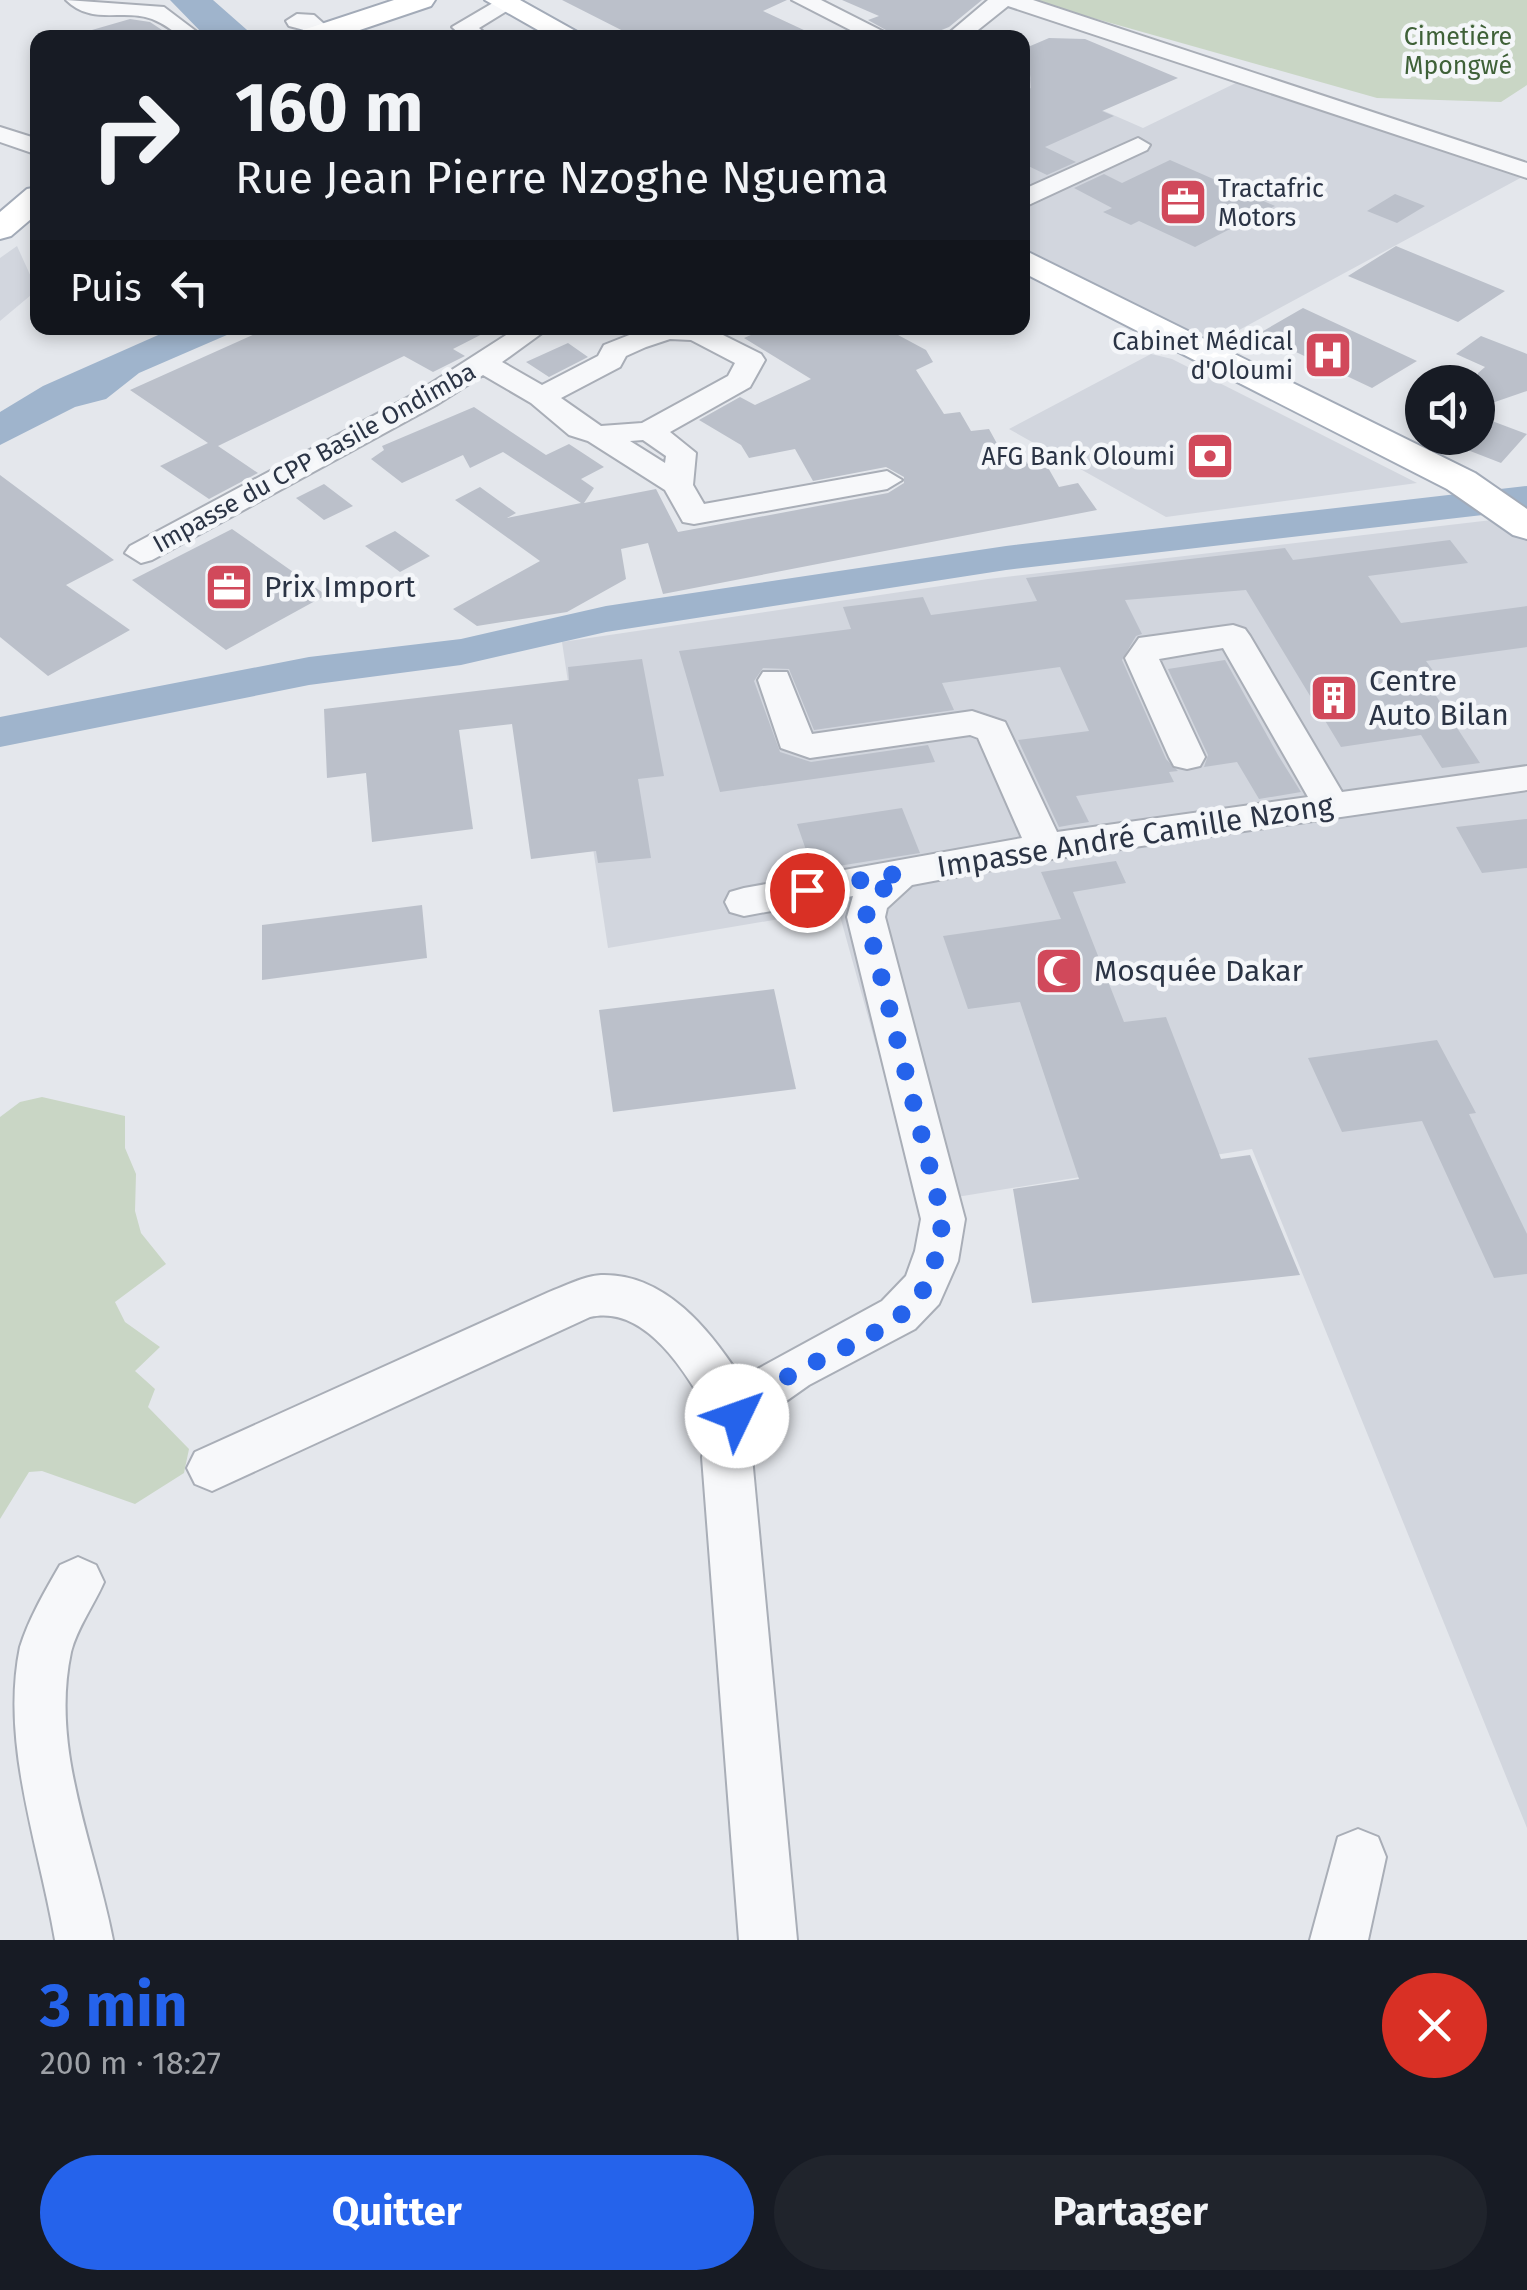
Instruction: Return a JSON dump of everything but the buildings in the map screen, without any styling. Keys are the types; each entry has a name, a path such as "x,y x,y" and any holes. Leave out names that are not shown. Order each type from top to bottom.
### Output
{"main road":[{"path":"299,30 421,0"},
{"path":"503,2 558,30"},
{"path":"0,244 19,212"},
{"path":"1030,263 1461,481 1527,526"}],"street":[{"path":"77,0 108,12 156,12 182,30"},
{"path":"803,0 868,30"},
{"path":"964,30 1002,0"},
{"path":"1012,0 1527,171"},
{"path":"466,30 463,28 503,2"},
{"path":"0,134 30,145"},
{"path":"1030,196 1138,144"},
{"name":"Impasse du CPP Basile Ondimba","path":"142,552 332,452 524,335"},
{"path":"540,397 610,362 614,351 648,335"},
{"path":"599,435 649,431 740,381 751,360 710,335"},
{"path":"484,362 540,397 580,429 599,435 678,485 694,515 886,480"},
{"path":"649,431 681,452 678,485"},
{"path":"1187,757 1142,658 1151,646 1233,636 1331,805"},
{"path":"775,680 794,740 810,746 972,723 992,730 1045,847"},
{"name":"Impasse André Camille Nzong","path":"744,902 1045,847 1527,778"},
{"path":"768,1940 727,1457 737,1416 760,1390 893,1319 917,1299 934,1266 943,1219 866,917 869,902 901,873"},
{"path":"212,1468 565,1306 600,1294 628,1298 652,1311 714,1375 737,1416"},
{"path":"78,1582 45,1649 37,1703 41,1766 84,1940"},
{"path":"1339,1940 1358,1857"}],"shaded area":[{"path":"1030,79 1143,128 1240,81 1524,176 1215,343 1030,252"},
{"path":"17,246 30,275 30,296 0,321 0,258"},
{"name":"AFG Bank Oloumi","path":"1151,354 1172,359 1417,483 1166,517 1009,429"},
{"path":"1527,516 1527,1828 1252,1149 920,1203 838,909 608,948 562,642 988,579"}],"green space":[{"name":"Cimetière Mpongwé","path":"1029,0 1527,0 1527,85 1501,102 1377,98"},
{"path":"42,1097 125,1116 125,1148 136,1174 135,1211 141,1233 166,1264 115,1302 125,1322 160,1347 135,1371 155,1389 148,1407 189,1449 184,1473 135,1504 42,1471 29,1472 0,1519 0,1117 20,1102"}],"water":[{"path":"170,0 213,0 247,30 199,30"},
{"path":"158,335 227,335 139,373 106,399 75,407 0,445 0,412 43,386"}],"waterway":[{"path":"0,732 309,671 461,652 606,619 1006,558 1527,498"}],"place":[{"name":"Tractafric Motors","path":"1183,202"},
{"name":"Cabinet Médical d'Oloumi","path":"1328,355"},
{"name":"AFG Bank Oloumi","path":"1210,456"},
{"name":"Prix Import","path":"229,587"},
{"name":"Centre Auto Bilan","path":"1334,698"},
{"name":"Mosquée Dakar","path":"1059,971"}],"route":[{"path":"737,1416 760,1390 893,1319 917,1299 934,1266 943,1219 866,917 869,902 880,888 901,873 807,890"}]}
